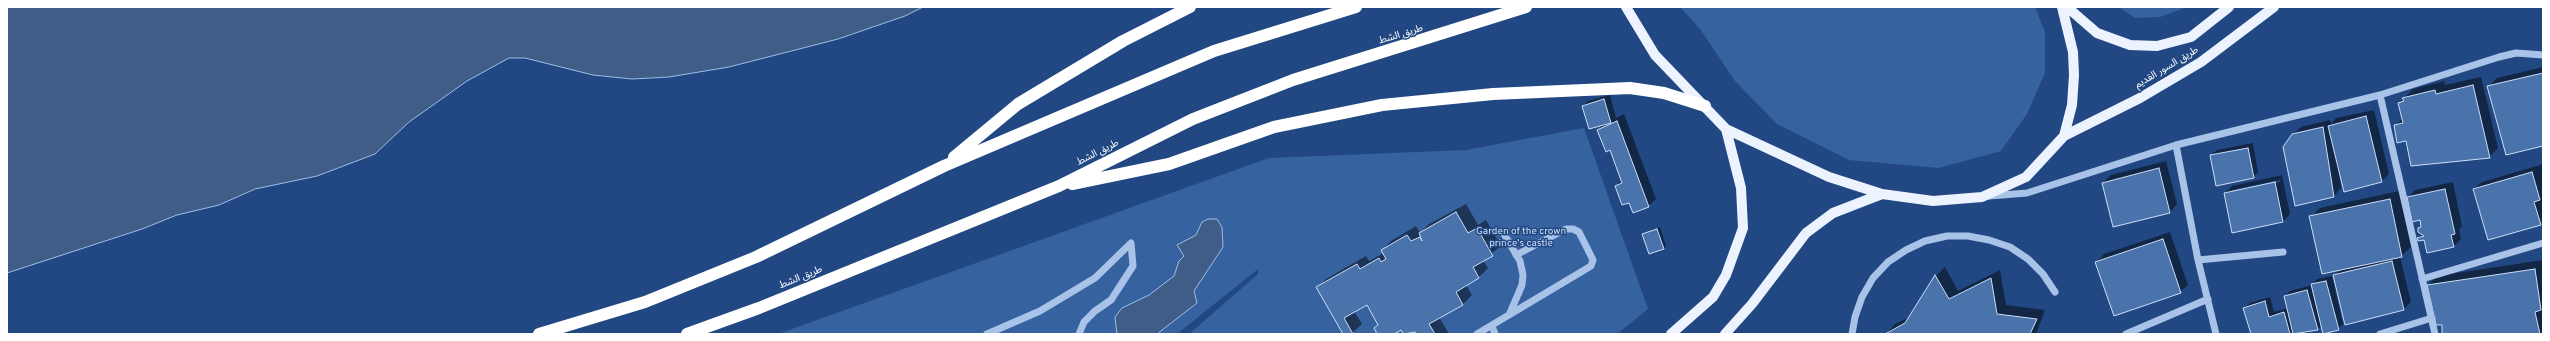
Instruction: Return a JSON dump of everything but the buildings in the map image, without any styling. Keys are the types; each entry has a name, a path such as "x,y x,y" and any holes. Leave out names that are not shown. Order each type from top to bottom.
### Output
{"highway":[{"path":"944,166 1018,104 1123,41 1190,7"},
{"path":"539,334 645,302 756,257 944,166 1214,51 1356,7"},
{"name":"طريق الشط","path":"687,334 759,308 1059,186 1192,119 1279,86 1526,7"},
{"path":"1059,186 1169,164 1274,127 1382,105 1493,94 1630,88 1664,93 1705,106"}],"main road":[{"path":"1626,7 1637,28 1655,55 1726,129 1829,177 1882,194 1933,201 1982,197 2026,177 2064,136 2072,105 2074,75 2073,52 2062,7"},
{"path":"2067,7 2097,33 2130,45 2157,46 2190,37 2229,7"},
{"name":"طريق السور القديم","path":"2064,136 2140,98 2201,62 2274,7"},
{"path":"1671,334 1713,296 1726,275 1743,228 1741,188 1726,129"},
{"path":"1725,334 1752,304 1806,233 1833,213 1882,194"}],"street":[{"path":"1982,197 2027,193 2176,145 2380,95 2499,57 2516,53 2543,55"},
{"path":"2380,95 2435,334"},
{"path":"2176,145 2198,260 2216,334"},
{"path":"1477,334 1492,326 1510,313 1592,266 1593,260 1579,232 1573,229 1566,229 1516,255"},
{"path":"1504,234 1516,255 1523,275 1522,285 1510,313"},
{"path":"1852,334 1855,317 1862,297 1873,278 1888,262 1906,250 1926,241 1947,236 1975,237 2010,247 2038,269 2055,292"},
{"path":"986,334 1040,311 1095,278 1131,243 1133,266 1111,300 1090,316 1078,334"},
{"path":"2422,279 2543,243"},
{"path":"2198,260 2283,252"},
{"path":"2126,334 2208,300"},
{"path":"2380,334 2432,318"},
{"path":"1492,326 1495,334"}],"green space":[{"path":"1680,7 2035,7 2045,32 2045,73 2027,114 2001,151 1939,168 1849,160 1777,124 1735,81 1700,29"},
{"path":"2118,7 2187,7 2160,17 2135,18"},
{"name":"Garden of the crown prince's castle","path":"1584,128 1648,309 1617,334 1189,334 1258,274 1258,269 1177,334 778,334 1269,158 1466,150"}],"shaded area":[{"path":"7,7 923,7 905,16 838,39 729,67 669,77 632,79 593,75 525,58 509,58 467,81 409,122 375,154 317,176 255,189 219,205 177,215 142,229 7,273"},
{"path":"1208,219 1217,219 1222,227 1223,247 1194,291 1197,303 1157,334 1117,334 1115,317 1122,308 1149,295 1174,276 1179,261 1184,256 1177,245 1196,235 1202,222"}]}
